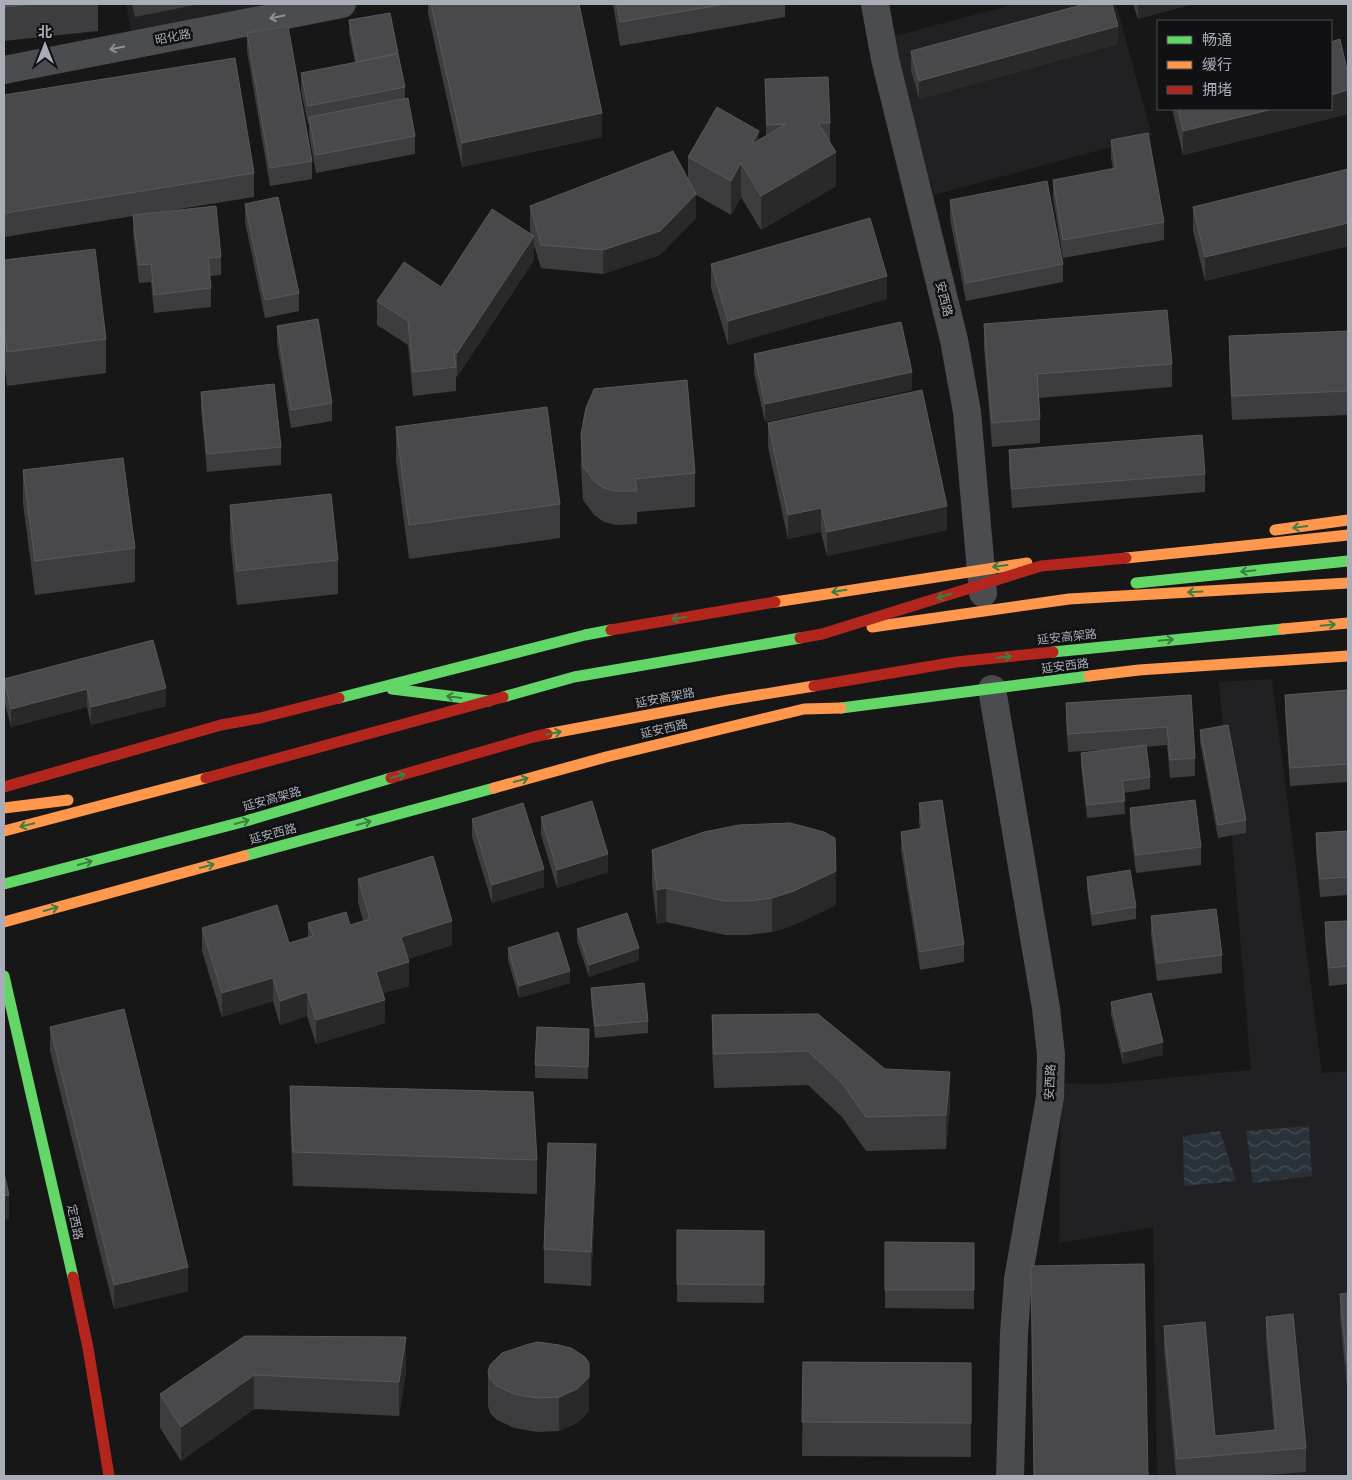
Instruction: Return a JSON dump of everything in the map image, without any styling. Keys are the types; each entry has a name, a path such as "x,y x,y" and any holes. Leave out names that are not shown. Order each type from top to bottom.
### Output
{"main road":[{"path":"1264,532 1348,520"},
{"path":"4,786 221,725 260,718 585,634 981,568 1245,534"},
{"path":"822,634 1041,566 1348,535"},
{"path":"4,821 593,682 983,599 1348,561"},
{"path":"4,831 178,786 574,677 822,634 1069,598 1348,583"},
{"name":"延安高架路","path":"4,884 246,821 533,737 728,700 956,662 1348,623"},
{"name":"延安西路","path":"4,922 606,757 804,709 834,709 1139,670 1348,656"},
{"path":"378,687 502,703"},
{"path":"4,808 178,786"},
{"name":"定西路","path":"4,976 88,1348 108,1476"}],"street":[{"name":"昭化路","path":"4,70 342,4"},
{"name":"安西路","path":"875,4 885,58 954,340 967,412 983,599"},
{"name":"安西路","path":"992,689 1046,1008 1051,1055 1050,1098 1018,1279 1014,1333 1010,1476"}],"shaded area":[{"path":"126,4 284,4 132,34"},
{"path":"1015,4 1116,4 1152,136 934,195 891,37"},
{"path":"1272,679 1322,1073 1348,1071 1348,1476 1157,1476 1153,1227 1059,1243 1061,1083 1102,1084 1251,1070 1219,682"}],"water":[{"path":"1309,1126 1312,1176 1253,1183 1246,1131"},
{"path":"1220,1131 1236,1181 1184,1186 1183,1136"}],"building":[{"path":"4,4 34,4 4,7"},
{"path":"431,4 579,4 602,113 462,143"},
{"path":"617,4 726,4 620,22"},
{"path":"1085,4 1112,4 1118,26 919,81 911,51"},
{"path":"390,13 398,53 357,62 349,20"},
{"path":"288,26 312,161 270,168 247,33"},
{"path":"1340,39 1348,74 1348,90 1332,95 1332,42"},
{"path":"398,54 405,87 308,106 301,73"},
{"path":"235,58 254,173 5,213 4,95"},
{"path":"828,77 830,123 818,123 836,152 761,196 741,163 731,181 688,157 717,107 759,131 752,144 786,124 767,125 765,79"},
{"path":"408,98 415,136 316,155 309,117"},
{"path":"1178,110 1269,110 1183,131"},
{"path":"1148,133 1164,222 1063,240 1053,180 1116,168 1111,140"},
{"path":"673,151 696,194 660,231 603,250 541,245 530,206"},
{"path":"1348,169 1348,223 1205,257 1193,207"},
{"path":"1047,181 1063,264 966,283 950,200"},
{"path":"278,197 299,293 265,300 245,204"},
{"path":"216,206 221,257 208,258 211,288 154,295 151,264 139,265 133,215"},
{"path":"492,209 534,236 457,353 454,351 456,367 413,372 408,321 377,301 404,262 441,287"},
{"path":"870,218 887,276 728,321 711,264"},
{"path":"95,249 106,339 7,352 4,326 4,260"},
{"path":"1167,310 1172,364 1037,374 1040,419 992,423 984,324"},
{"path":"318,319 332,403 291,410 277,326"},
{"path":"901,322 912,372 765,404 754,354"},
{"path":"1348,331 1348,391 1232,396 1229,336"},
{"path":"687,380 695,473 635,479 637,491 616,491 604,488 594,481 583,466 581,434 586,408 594,389"},
{"path":"274,384 281,447 207,454 201,392"},
{"path":"922,390 947,506 827,532 821,508 788,515 768,423"},
{"path":"547,407 560,504 409,525 396,427"},
{"path":"1202,435 1205,474 1012,489 1009,450"},
{"path":"123,458 135,548 35,561 23,470"},
{"path":"331,494 338,560 237,571 230,505"},
{"path":"153,640 166,688 91,707 87,689 11,709 4,679"},
{"path":"1348,690 1348,764 1290,768 1285,695"},
{"path":"1191,695 1195,758 1170,760 1167,727 1068,734 1066,703"},
{"path":"1228,725 1246,820 1218,825 1200,730"},
{"path":"1146,745 1150,777 1122,781 1125,801 1087,805 1081,753"},
{"path":"942,800 964,944 920,952 901,832 923,828 919,803"},
{"path":"1195,800 1201,847 1136,855 1130,808"},
{"path":"592,801 608,854 557,870 541,817"},
{"path":"523,803 544,869 492,885 472,819"},
{"path":"790,823 824,832 835,838 836,871 794,891 772,898 748,901 725,901 666,888 657,890 652,850 704,832 739,825"},
{"path":"1348,831 1348,877 1320,879 1316,833"},
{"path":"433,856 452,921 401,937 409,962 376,972 385,1000 316,1020 307,992 280,1001 273,978 222,993 202,928 277,905 289,943 313,936 308,923 346,912 350,925 370,919 358,879"},
{"path":"1130,870 1136,907 1092,914 1087,877"},
{"path":"1216,909 1222,955 1157,963 1151,916"},
{"path":"627,913 639,948 589,965 577,929"},
{"path":"1348,921 1348,966 1329,968 1325,922"},
{"path":"558,932 570,971 519,986 508,948"},
{"path":"644,983 648,1021 595,1026 591,988"},
{"path":"1151,993 1163,1042 1123,1052 1111,1002"},
{"path":"124,1009 188,1267 114,1285 50,1027"},
{"path":"818,1014 885,1069 950,1072 946,1115 866,1117 842,1083 808,1051 714,1054 712,1015"},
{"path":"537,1027 589,1029 588,1067 535,1065"},
{"path":"290,1086 533,1092 537,1160 293,1152"},
{"path":"548,1143 596,1144 591,1252 544,1249"},
{"path":"4,1173 9,1195 4,1196"},
{"path":"677,1230 764,1231 764,1285 677,1284"},
{"path":"885,1242 974,1243 974,1290 885,1290"},
{"path":"1144,1264 1148,1476 1034,1476 1031,1266"},
{"path":"1348,1293 1348,1364 1347,1364 1340,1294"},
{"path":"1293,1314 1306,1448 1177,1459 1164,1326 1205,1322 1215,1436 1276,1430 1266,1317"},
{"path":"245,1336 406,1337 399,1382 254,1375 181,1427 160,1394"},
{"path":"538,1342 571,1348 585,1357 589,1363 589,1377 577,1389 559,1397 537,1398 514,1394 497,1386 490,1379 488,1372 490,1365 502,1353"},
{"path":"803,1362 971,1363 971,1423 802,1422"}],"traffic: fast":[{"path":"1136,583 1348,561"},
{"path":"1053,652 1283,629"},
{"path":"339,698 611,630"},
{"path":"503,697 574,677 800,638"},
{"path":"841,708 1089,676"},
{"path":"392,689 489,701"},
{"path":"4,884 246,821 391,778"},
{"path":"244,856 494,788"},
{"path":"4,976 73,1277"}],"traffic: slow":[{"path":"1275,530 1348,520"},
{"path":"1215,549 1348,535"},
{"path":"1126,558 1215,549"},
{"path":"775,602 1027,563"},
{"path":"872,627 1069,599 1348,583"},
{"path":"1283,629 1348,623"},
{"path":"1089,676 1139,670 1348,656"},
{"path":"547,734 814,686"},
{"path":"494,788 606,757 804,709 841,708"},
{"path":"4,831 206,778"},
{"path":"4,808 68,800"},
{"path":"4,922 244,856"}],"traffic: jam":[{"path":"800,638 822,634 1041,566 1126,558"},
{"path":"611,630 775,602"},
{"path":"814,686 956,662 1053,652"},
{"path":"206,778 503,697"},
{"path":"4,787 221,725 260,718 339,698"},
{"path":"391,778 547,734"},
{"path":"73,1277 88,1348 109,1476"}]}
